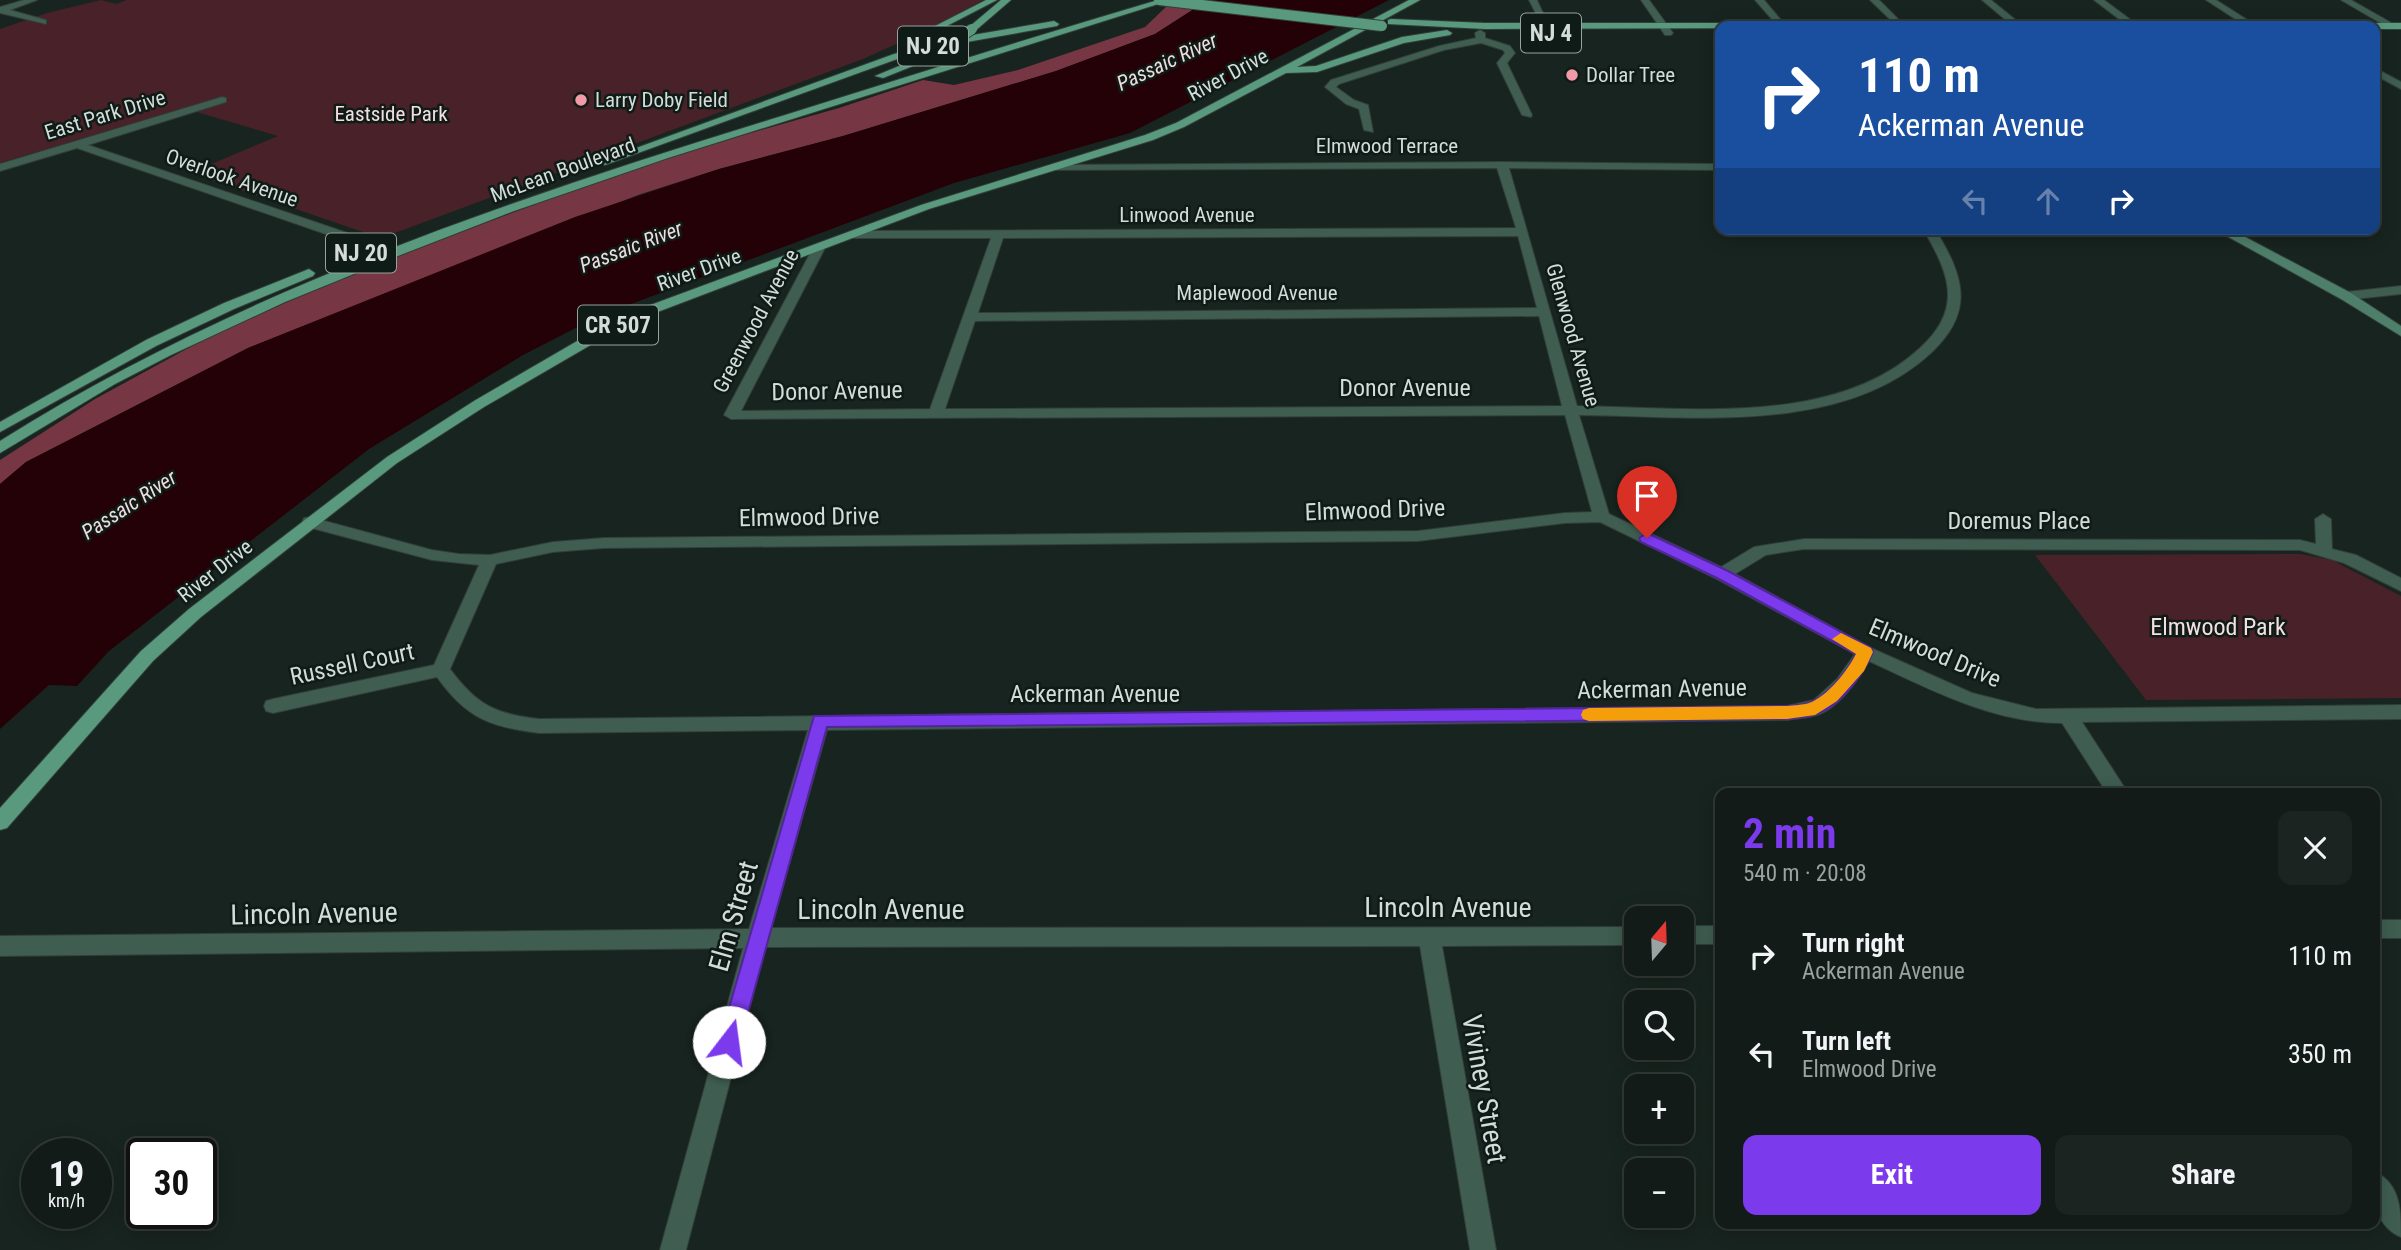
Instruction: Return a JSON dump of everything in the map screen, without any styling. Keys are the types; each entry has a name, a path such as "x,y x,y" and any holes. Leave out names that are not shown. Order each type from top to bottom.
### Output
{"main road":[{"name":"McLean Boulevard","path":"0,428 63,389 166,334 258,293 376,247 912,51 1065,22 1146,0"},
{"name":"NJ 4","path":"1159,0 1480,36 1548,30"},
{"name":"McLean Boulevard","path":"0,448 128,371 244,313 336,275 603,174 1167,0"},
{"name":"NJ 4","path":"1199,0 1387,24 1548,30 1715,27"},
{"name":"River Drive","path":"0,822 147,656 194,612 392,460 571,348 642,313 970,190 1154,136 1416,0"},
{"path":"738,113 784,91 1003,1"},
{"path":"868,80 934,54 972,29 1003,1"},
{"path":"1284,69 1317,69 1409,36 1405,31 1387,24"},
{"name":"NJ 4","path":"1665,29 1715,33"},
{"path":"1402,40 1460,32"},
{"path":"2380,33 2401,33"},
{"path":"603,174 695,139 856,84"}],"street":[{"path":"0,10 33,0"},
{"path":"1533,0 1548,30"},
{"path":"1645,0 1665,29"},
{"path":"1759,0 1778,21"},
{"path":"1874,0 1897,21"},
{"path":"1986,0 2012,21"},
{"path":"2098,0 2127,21"},
{"path":"2210,0 2244,21"},
{"path":"2345,0 2397,26"},
{"path":"0,10 43,22"},
{"path":"1369,130 1364,107 1350,102 1330,87 1335,82 1480,36 1507,48 1510,53 1502,63 1527,115"},
{"path":"2380,74 2401,86"},
{"name":"East Park Drive","path":"0,167 222,100"},
{"name":"Overlook Avenue","path":"76,145 376,247"},
{"name":"Glenwood Avenue","path":"1502,165 1602,517"},
{"name":"Elmwood Terrace","path":"1054,167 1715,167"},
{"name":"Linwood Avenue","path":"852,235 1523,232"},
{"name":"Donor Avenue","path":"731,415 1572,410 1722,414 1761,411 1826,400 1884,380 1923,356 1937,341 1954,312 1955,278 1949,261 1933,235"},
{"path":"2231,235 2346,296 2401,332"},
{"path":"936,412 998,236"},
{"name":"Greenwood Avenue","path":"731,415 819,248"},
{"path":"2346,296 2401,290"},
{"name":"Maplewood Avenue","path":"971,317 1544,312"},
{"name":"Elmwood Drive","path":"310,523 432,555 490,560 553,547 604,543 1418,536 1565,518 1602,517 1723,575 1865,652 1967,699 2036,716 2401,712"},
{"path":"2323,519 2324,550"},
{"name":"Doremus Place","path":"1723,575 1751,553 1770,547 1804,544 2300,545 2324,550 2401,585"},
{"path":"441,670 490,560"},
{"name":"Ackerman Avenue","path":"441,670 460,696 482,713 506,723 577,727 820,721 1787,713 1815,709 1858,667 1865,652"},
{"name":"Russell Court","path":"274,706 441,670"},
{"path":"2068,716 2115,788"},
{"name":"Elm Street","path":"673,1250 757,939 820,721"},
{"path":"2380,929 2401,929"},
{"path":"1694,935 1715,935"},
{"name":"Lincoln Avenue","path":"0,946 757,939 1624,936"},
{"name":"Viviney Street","path":"1430,937 1483,1250"},
{"path":"2380,1192 2401,1224"}],"green space":[{"name":"Eastside Park","path":"101,0 116,4 127,0 983,0 934,27 863,59 395,233 369,234 190,173 278,136 183,108 0,163 0,29 47,13"},
{"name":"Elmwood Park","path":"2300,554 2332,560 2401,596 2401,698 2146,700 2035,555"}],"shaded area":[{"path":"1169,4 1197,7 1155,34 1056,71 638,195 248,348 26,462 0,484 0,460 95,399 203,340 303,295 429,244 652,161 839,108 923,80 954,85 1018,70 1145,27"}],"water":[{"name":"Passaic River","path":"1213,0 1389,0 1130,133 954,183 599,316 523,355 369,449 109,651 77,686 49,685 0,729 0,484 26,462 248,348 575,217 719,169 843,136 1056,71 1155,34"}],"slow traffic":[{"path":"1589,715 1787,713 1815,709 1858,667 1865,652 1841,639"}],"place":[{"name":"Dollar Tree","path":"1572,75"},
{"name":"Larry Doby Field","path":"581,100"}],"route":[{"path":"729,1042 820,721 1787,713 1815,709 1858,667 1865,652 1723,575 1647,538"}]}
